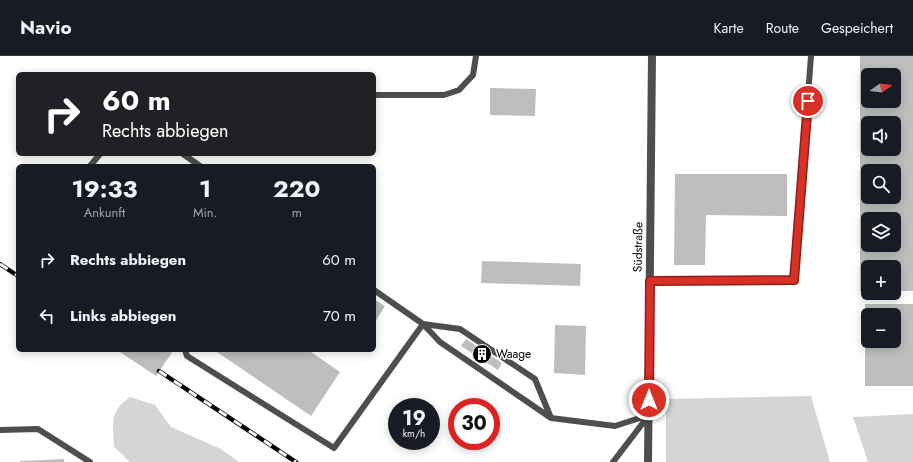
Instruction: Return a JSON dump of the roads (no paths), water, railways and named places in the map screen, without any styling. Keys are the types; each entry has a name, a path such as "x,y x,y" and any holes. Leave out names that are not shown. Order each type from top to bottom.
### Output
{"street":[{"name":"Südstraße","path":"648,462 652,56"}],"lane":[{"path":"376,95 444,95 459,90 473,75 476,56"},
{"path":"650,281 794,280 811,56"},
{"path":"92,164 98,156"},
{"path":"186,156 197,164"},
{"path":"376,291 423,324 440,342 551,418 616,426 649,415"},
{"path":"423,324 460,329 535,379 551,418"},
{"path":"186,352 187,356 334,448 423,324"},
{"path":"613,462 649,415"},
{"path":"0,430 38,429 90,462"}],"railway":[{"path":"0,264 16,275"},
{"path":"159,371 296,462"}],"place":[{"name":"Waage","path":"482,354"}]}
